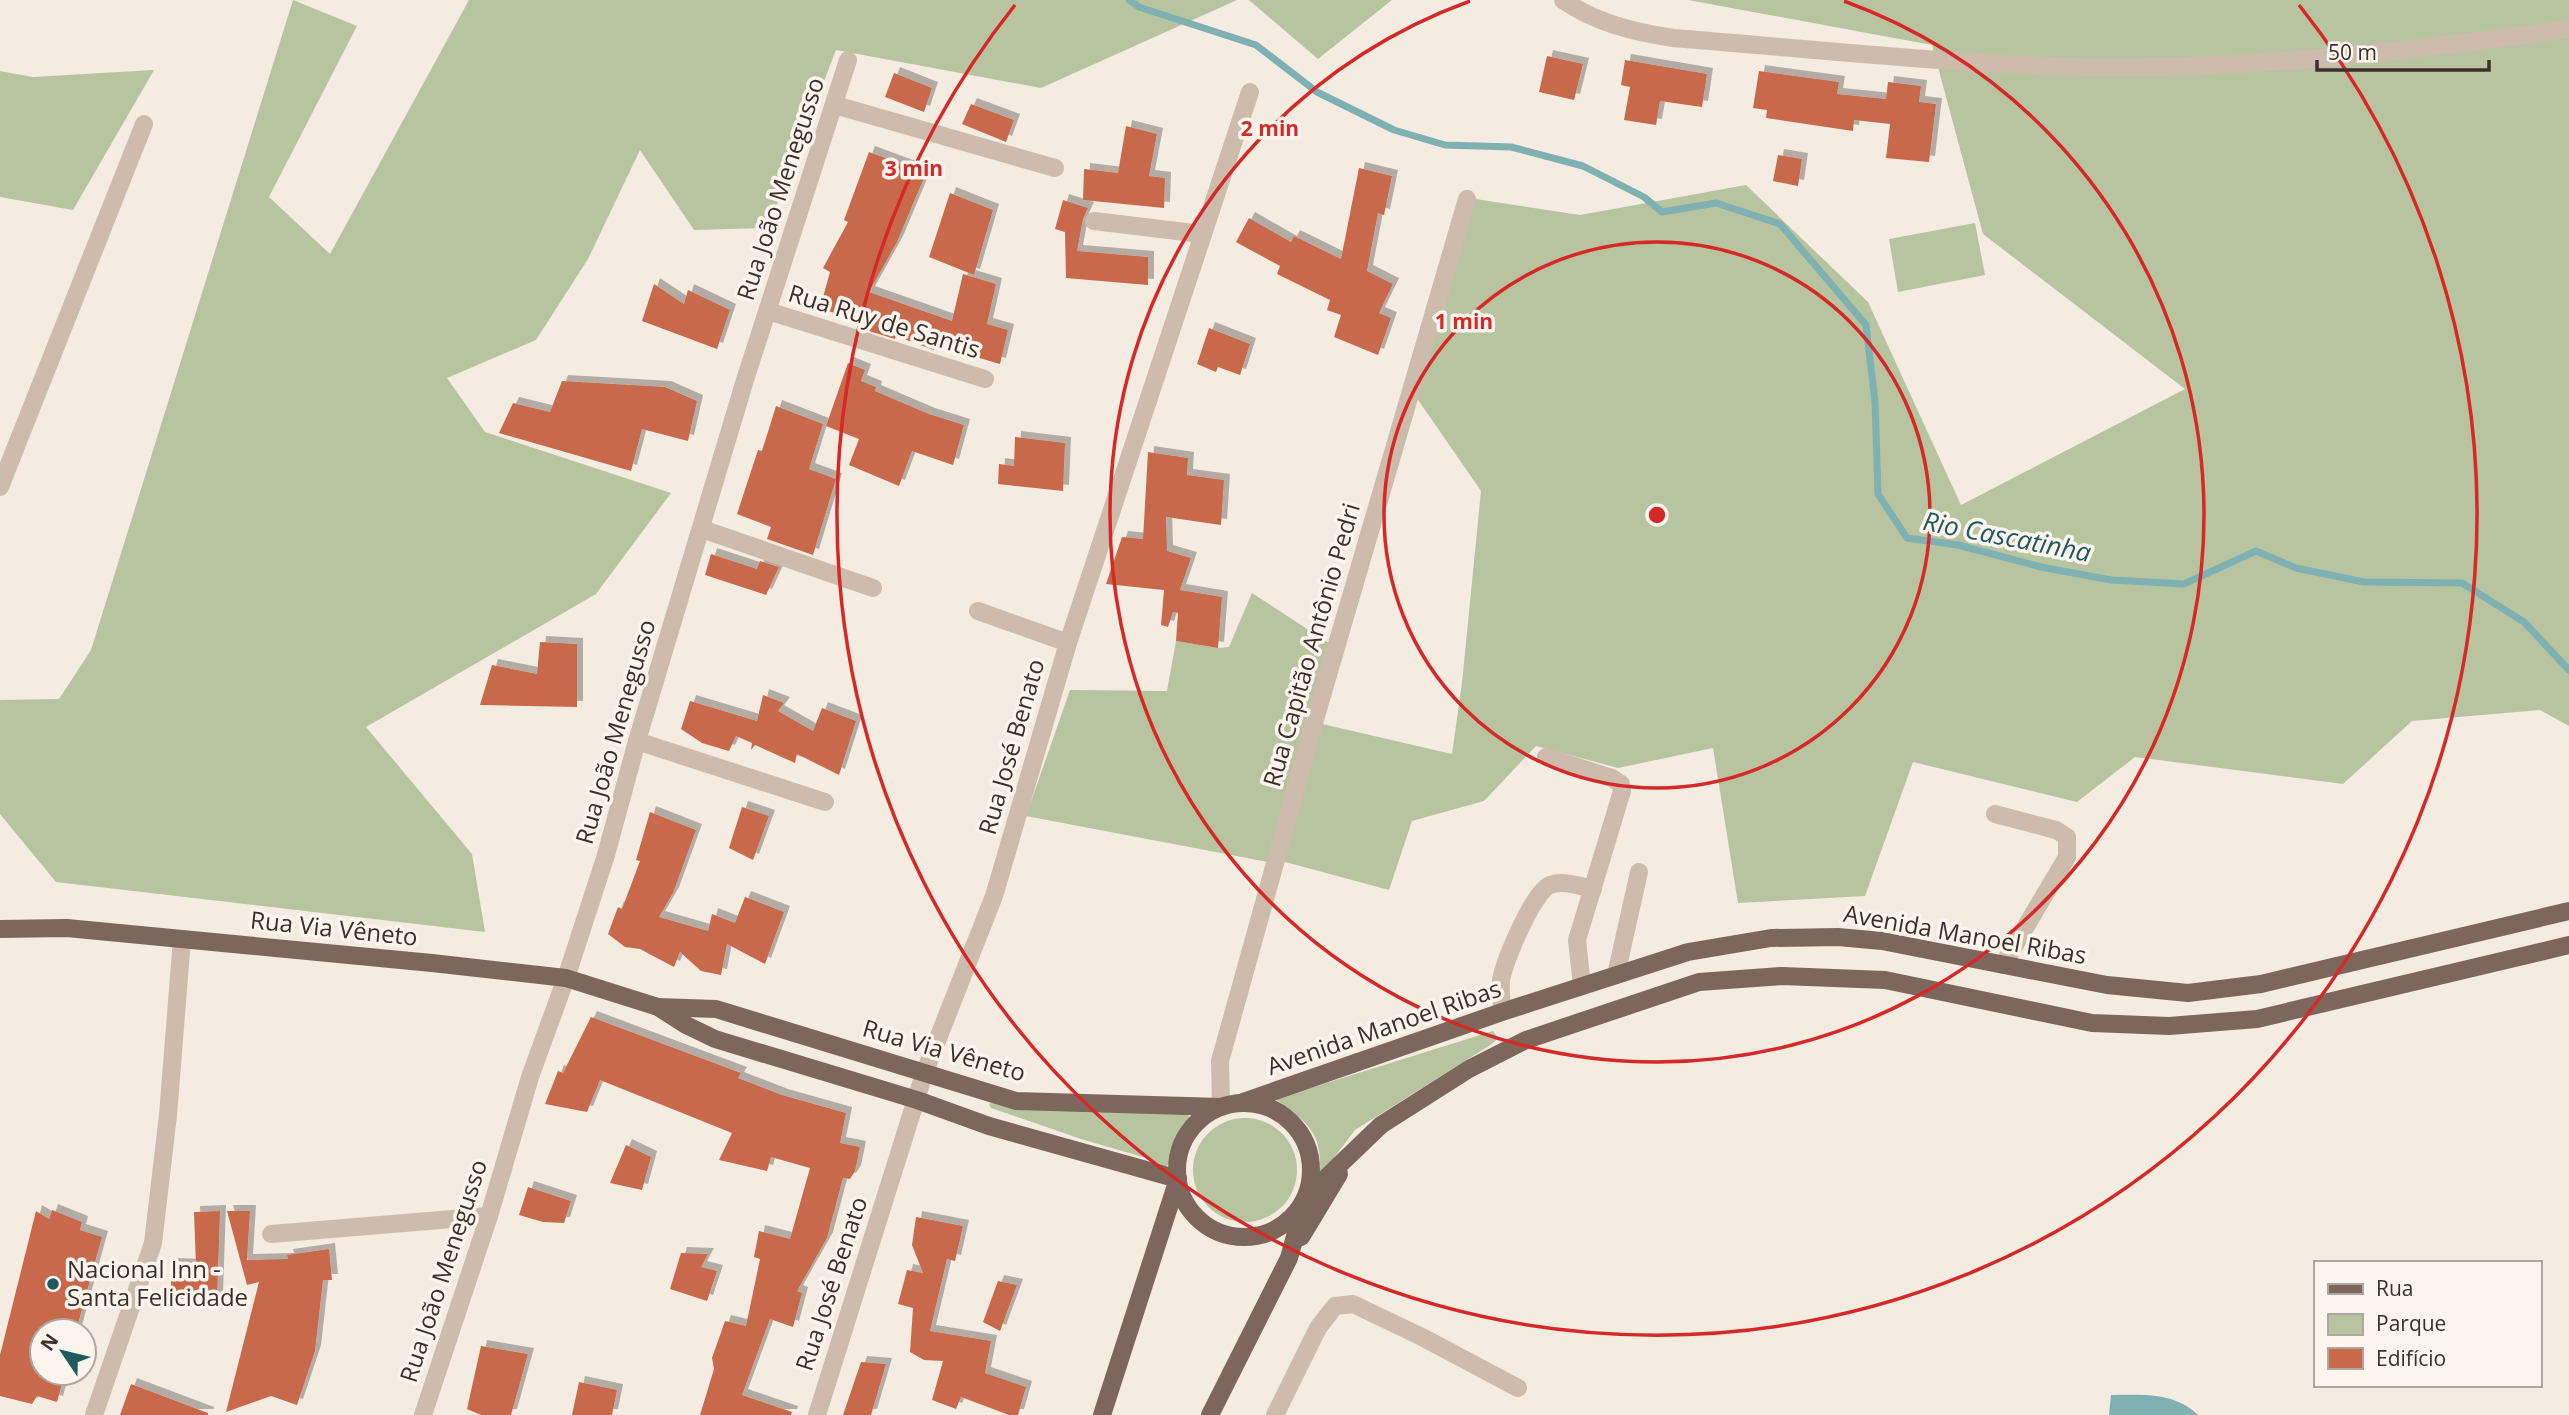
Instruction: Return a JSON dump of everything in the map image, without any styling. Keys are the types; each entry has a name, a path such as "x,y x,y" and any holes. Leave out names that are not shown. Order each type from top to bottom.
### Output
{"main road":[{"name":"Avenida Manoel Ribas","path":"1243,1102 1502,1012 1688,952 1771,937 1838,937 1882,941 2108,985 2188,993 2262,984 2569,911"},
{"name":"Rua Via Vêneto","path":"0,929 67,928 566,978 658,1007 715,1039 917,1100 989,1126 1178,1179"},
{"path":"1178,1179 1184,1199 1196,1217 1214,1230 1235,1237 1256,1236 1277,1228 1294,1215 1306,1197 1352,1151 1381,1125 1418,1100 1526,1040 1699,982 1782,976 1885,980 2092,1023 2169,1026 2257,1019 2569,946"},
{"name":"Rua Via Vêneto","path":"658,1007 716,1009 1016,1101 1221,1107"},
{"path":"1102,1415 1178,1179 1179,1156 1187,1135 1202,1118 1221,1107 1243,1102 1265,1105 1285,1116 1301,1132 1310,1153 1312,1175 1289,1258"},
{"path":"1210,1415 1289,1258 1352,1151"}],"street":[{"path":"1563,0 1600,20 1637,33 1673,38 2050,66 2232,65 2324,59 2428,49 2569,29"},
{"name":"Rua João Menegusso","path":"423,1415 489,1216 530,1077 606,855 637,741 768,311 848,60"},
{"name":"Rua José Benato","path":"817,1415 925,1074 994,896 1068,643 1250,92"},
{"path":"835,105 1055,168"},
{"path":"0,487 144,124"},
{"name":"Rua Capitão Antônio Pedri","path":"1221,1107 1220,1061 1314,723 1466,199"},
{"path":"1094,221 1202,234"},
{"name":"Rua Ruy de Santis","path":"768,311 985,379"},
{"path":"702,529 873,588"},
{"path":"978,611 1068,643"},
{"path":"637,741 825,802"},
{"path":"1546,757 1621,784 1622,791 1577,940 1582,986"},
{"path":"1996,814 2056,830 2067,837 2068,846 2067,857 2003,965"},
{"path":"1616,975 1639,872"},
{"path":"1502,1012 1501,983 1504,969 1535,898 1548,886 1562,882 1593,889"},
{"path":"94,1415 153,1243 168,1115 182,939"},
{"path":"271,1234 489,1216"},
{"path":"1275,1415 1318,1328 1335,1306 1353,1304 1518,1388"}],"green space":[{"path":"293,0 357,26 269,197 330,254 469,0 1237,0 1041,88 836,50 768,228 694,230 640,150 588,259 536,340 447,378 485,432 671,493 596,594 366,727 472,854 485,932 56,882 0,814 0,700 59,699 91,650"},
{"path":"1249,0 1392,0 1318,59"},
{"path":"1688,0 2569,0 2569,726 2540,710 2412,721 2343,784 2135,757 2077,802 1913,762 1865,896 1738,903 1713,748 1618,768 1536,746 1484,801 1412,821 1389,890 1278,860 1318,723 1452,754 1462,683 1481,491 1412,391 1469,198 1580,215 1746,185 1868,302 1961,505 2185,389 1983,234 1932,45"},
{"path":"154,70 73,210 0,197 0,71 33,77"},
{"path":"1975,223 1985,275 1898,292 1889,239"},
{"path":"1252,593 1330,644 1268,862 1026,816 1070,690 1167,691 1176,641 1218,648 1229,647"},
{"path":"1493,1031 1498,1038 1492,1044 1355,1130 1320,1176 1316,1138 1305,1122 1275,1099"},
{"path":"992,1102 1187,1112 1190,1119 1165,1171 1153,1160 991,1108 989,1104"},
{"path":"1245,1118 1265,1122 1282,1133 1293,1150 1297,1170 1293,1190 1282,1207 1265,1218 1245,1222 1225,1218 1208,1207 1197,1190 1193,1170 1197,1150 1208,1133 1225,1122"}],"water":[{"path":"2111,1395 2158,1396 2179,1402 2198,1415 2109,1415"}],"building":[{"path":"1547,56 1583,64 1574,100 1539,92"},
{"path":"1625,60 1707,74 1702,107 1660,101 1656,125 1624,120 1630,87 1621,85"},
{"path":"1759,71 1839,82 1837,94 1886,99 1888,82 1921,86 1919,102 1936,104 1929,162 1886,158 1890,124 1854,120 1853,131 1766,118 1767,110 1753,108"},
{"path":"894,73 932,88 924,112 885,97"},
{"path":"971,104 1014,120 1006,142 962,124"},
{"path":"1126,126 1157,134 1149,176 1165,178 1164,208 1083,200 1084,169 1118,173"},
{"path":"869,152 926,173 897,242 869,292 952,321 963,274 996,284 987,324 1008,330 1000,364 935,345 934,350 896,336 895,339 869,331 871,326 820,308 830,272 823,268 848,222 844,220"},
{"path":"1778,155 1802,159 1798,186 1773,181"},
{"path":"1359,168 1392,176 1384,215 1378,213 1367,271 1393,284 1379,313 1391,318 1378,355 1334,337 1341,315 1327,310 1330,300 1277,274 1280,266 1236,242 1249,218 1291,242 1294,236 1341,259"},
{"path":"950,193 993,210 974,275 929,257"},
{"path":"1063,200 1088,208 1083,219 1077,251 1148,257 1148,285 1066,278 1065,232 1055,229"},
{"path":"654,284 684,304 688,290 730,310 717,349 642,321"},
{"path":"1209,328 1250,344 1240,375 1218,367 1216,372 1197,364"},
{"path":"848,363 865,370 861,381 876,387 875,391 929,414 964,425 953,465 912,451 899,486 849,465 859,439 826,426"},
{"path":"562,381 665,387 697,401 688,441 642,429 631,471 499,433 513,403 550,412"},
{"path":"776,406 823,424 809,469 836,479 813,555 767,539 771,527 737,514 758,450 762,451"},
{"path":"1015,437 1065,443 1063,491 998,484 999,464 1014,466"},
{"path":"1148,452 1188,458 1187,475 1224,480 1221,525 1166,517 1167,551 1191,558 1180,590 1222,597 1218,648 1176,641 1178,613 1173,612 1168,627 1161,625 1164,590 1106,584 1122,537 1143,539"},
{"path":"711,554 757,569 760,561 779,567 766,595 705,575"},
{"path":"540,642 577,644 577,707 480,705 492,665 537,674"},
{"path":"763,695 784,703 778,711 813,731 822,708 856,721 839,775 797,754 795,763 755,745 751,750 752,743 736,736 729,751 702,743 681,729 690,701 757,721"},
{"path":"742,807 769,816 753,860 729,848"},
{"path":"650,812 696,830 673,893 659,917 708,931 712,914 735,923 745,897 784,912 765,964 727,944 721,975 701,971 680,952 674,967 640,949 625,947 608,934 618,907 622,909 640,861 636,860"},
{"path":"591,1017 741,1073 738,1078 782,1095 846,1113 840,1143 860,1147 855,1171 850,1179 843,1178 827,1238 797,1291 802,1293 793,1327 770,1319 742,1395 792,1412 791,1415 700,1415 714,1369 712,1358 725,1321 746,1326 760,1259 754,1257 759,1231 790,1239 810,1168 771,1157 767,1171 719,1160 732,1133 600,1080 587,1112 545,1104 558,1071 563,1073"},
{"path":"626,1145 651,1157 642,1190 610,1183"},
{"path":"528,1187 571,1201 564,1223 543,1222 519,1215"},
{"name":"Nacional Inn - Santa Felicidade","path":"52,1210 82,1222 80,1230 102,1237 80,1317 28,1317 28,1387 61,1387 57,1402 37,1396 32,1404 0,1396 0,1355 36,1211 49,1219"},
{"path":"220,1211 217,1299 171,1299 171,1264 196,1265 194,1212"},
{"path":"227,1211 250,1211 247,1260 288,1259 287,1255 329,1249 332,1280 323,1280 315,1351 297,1405 271,1396 226,1412 259,1282 247,1285"},
{"path":"916,1217 963,1226 955,1261 947,1259 930,1331 991,1341 985,1373 1026,1387 1018,1415 1009,1415 961,1397 956,1409 932,1400 943,1361 924,1360 910,1352 913,1308 898,1304 907,1270 923,1273 912,1245"},
{"path":"681,1253 708,1254 701,1267 717,1271 707,1301 670,1289"},
{"path":"998,1281 1017,1285 1000,1331 983,1322"},
{"path":"481,1346 528,1354 511,1415 481,1415 467,1409"},
{"path":"861,1362 886,1364 871,1415 843,1415"},
{"path":"579,1382 617,1390 612,1415 572,1415"},
{"path":"131,1384 208,1413 208,1415 120,1415"}],"waterway":[{"name":"Rio Cascatinha","path":"1129,0 1139,7 1256,45 1317,92 1394,130 1445,145 1511,147 1583,166 1644,197 1662,212 1716,203 1780,224 1866,325 1875,402 1878,494 1907,538 1958,545 2041,567 2111,580 2184,584 2256,551 2296,568 2364,582 2462,583 2524,622 2569,670"}],"place":[{"name":"Nacional Inn - Santa Felicidade","path":"53,1284"}]}
